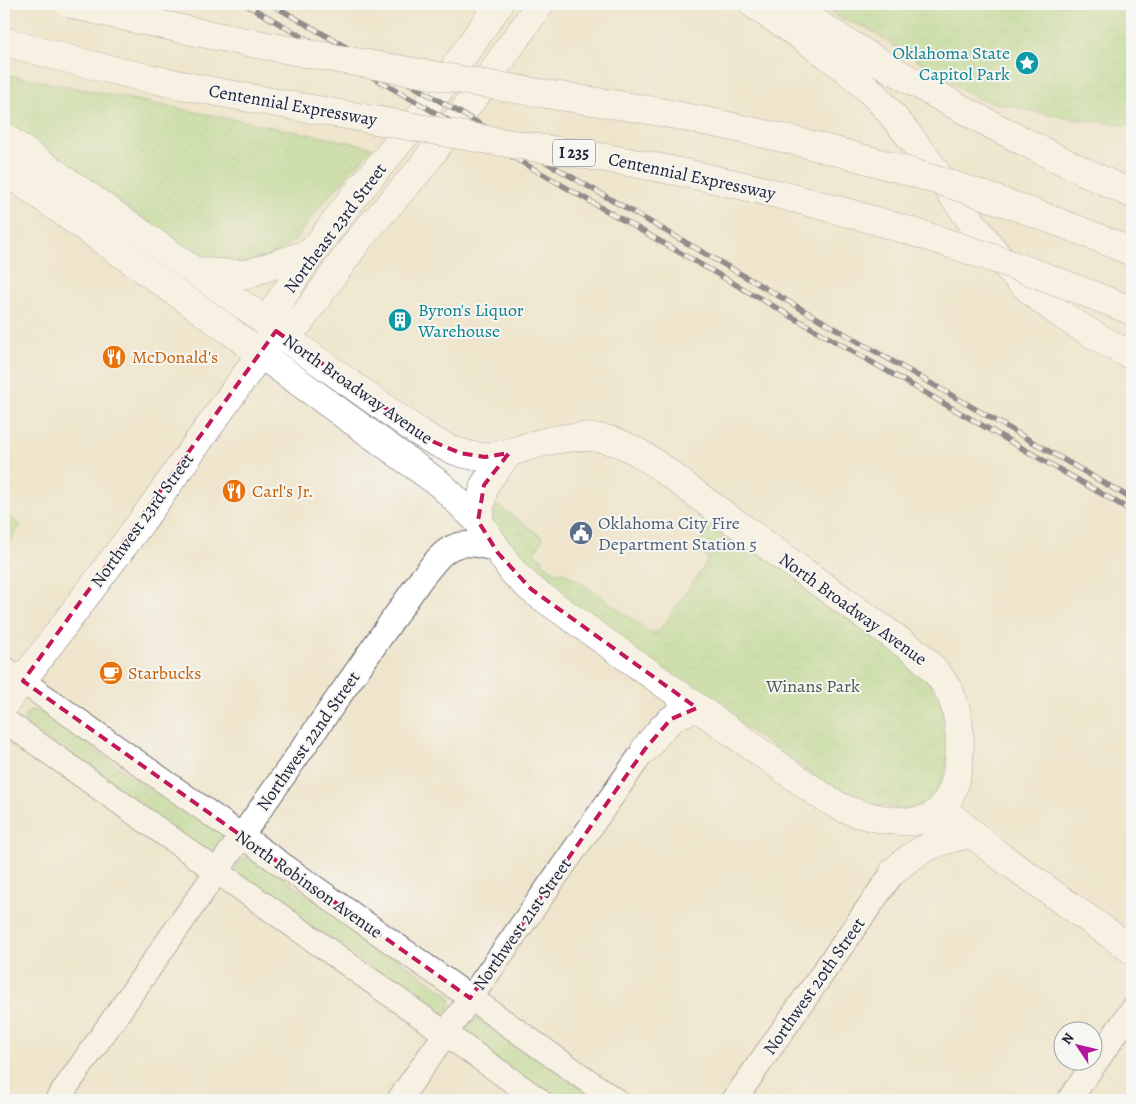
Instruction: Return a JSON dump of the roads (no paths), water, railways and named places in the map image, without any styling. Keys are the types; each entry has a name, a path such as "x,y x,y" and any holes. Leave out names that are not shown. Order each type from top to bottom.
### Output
{"main road":[{"path":"70,4 167,28 680,116 798,142 884,164 974,192 1132,252"},
{"name":"Northeast 23rd Street","path":"498,4 420,117 352,199 312,252 276,308 276,332 299,323 358,239 417,173 540,4"},
{"path":"753,4 812,45 875,97 1007,267 1033,293 1093,335 1132,356"},
{"path":"788,4 920,87 982,122 1132,194"},
{"name":"Centennial Expressway","path":"4,42 161,82 514,144 621,160 784,195 882,220 947,241 1031,271 1132,311"},
{"name":"North Broadway Avenue","path":"4,137 196,272 276,332 434,442 460,453 485,457 509,453 557,438 582,437 613,441 637,453 918,654 936,670 955,706 960,764 953,788 942,808 928,818 907,822 867,815 840,807 697,708 531,589 513,572 478,521 441,485 397,451 4,170"},
{"path":"196,272 247,274 312,252"},
{"name":"Northwest 23rd Street","path":"4,706 13,674 174,476 276,332"},
{"path":"478,521 484,485 509,453"},
{"path":"645,749 671,718 682,712 697,708"},
{"path":"942,808 972,834 1132,950"},
{"path":"894,871 913,853 923,848 948,838 972,834"}],"street":[{"name":"Northwest 22nd Street","path":"57,1100 420,579 442,552 454,546 468,544 497,550"},
{"name":"North Robinson Avenue","path":"13,674 615,1100"},
{"path":"4,720 539,1100"},
{"name":"Northwest 21st Street","path":"399,1100 645,749"},
{"name":"Northwest 20th Street","path":"734,1100 894,871"},
{"path":"1069,1100 1132,1010"}],"railway":[{"path":"245,4 1132,511"},
{"path":"271,4 1132,499"}],"place":[{"name":"Oklahoma State Capitol Park","path":"1027,63"},
{"name":"Byron's Liquor Warehouse","path":"400,320"},
{"name":"McDonald's","path":"114,357"},
{"name":"Carl's Jr.","path":"234,491"},
{"name":"Oklahoma City Fire Department Station 5","path":"581,533"},
{"name":"Starbucks","path":"111,673"}],"park label":[{"name":"Winans Park","path":"813,686"}]}
